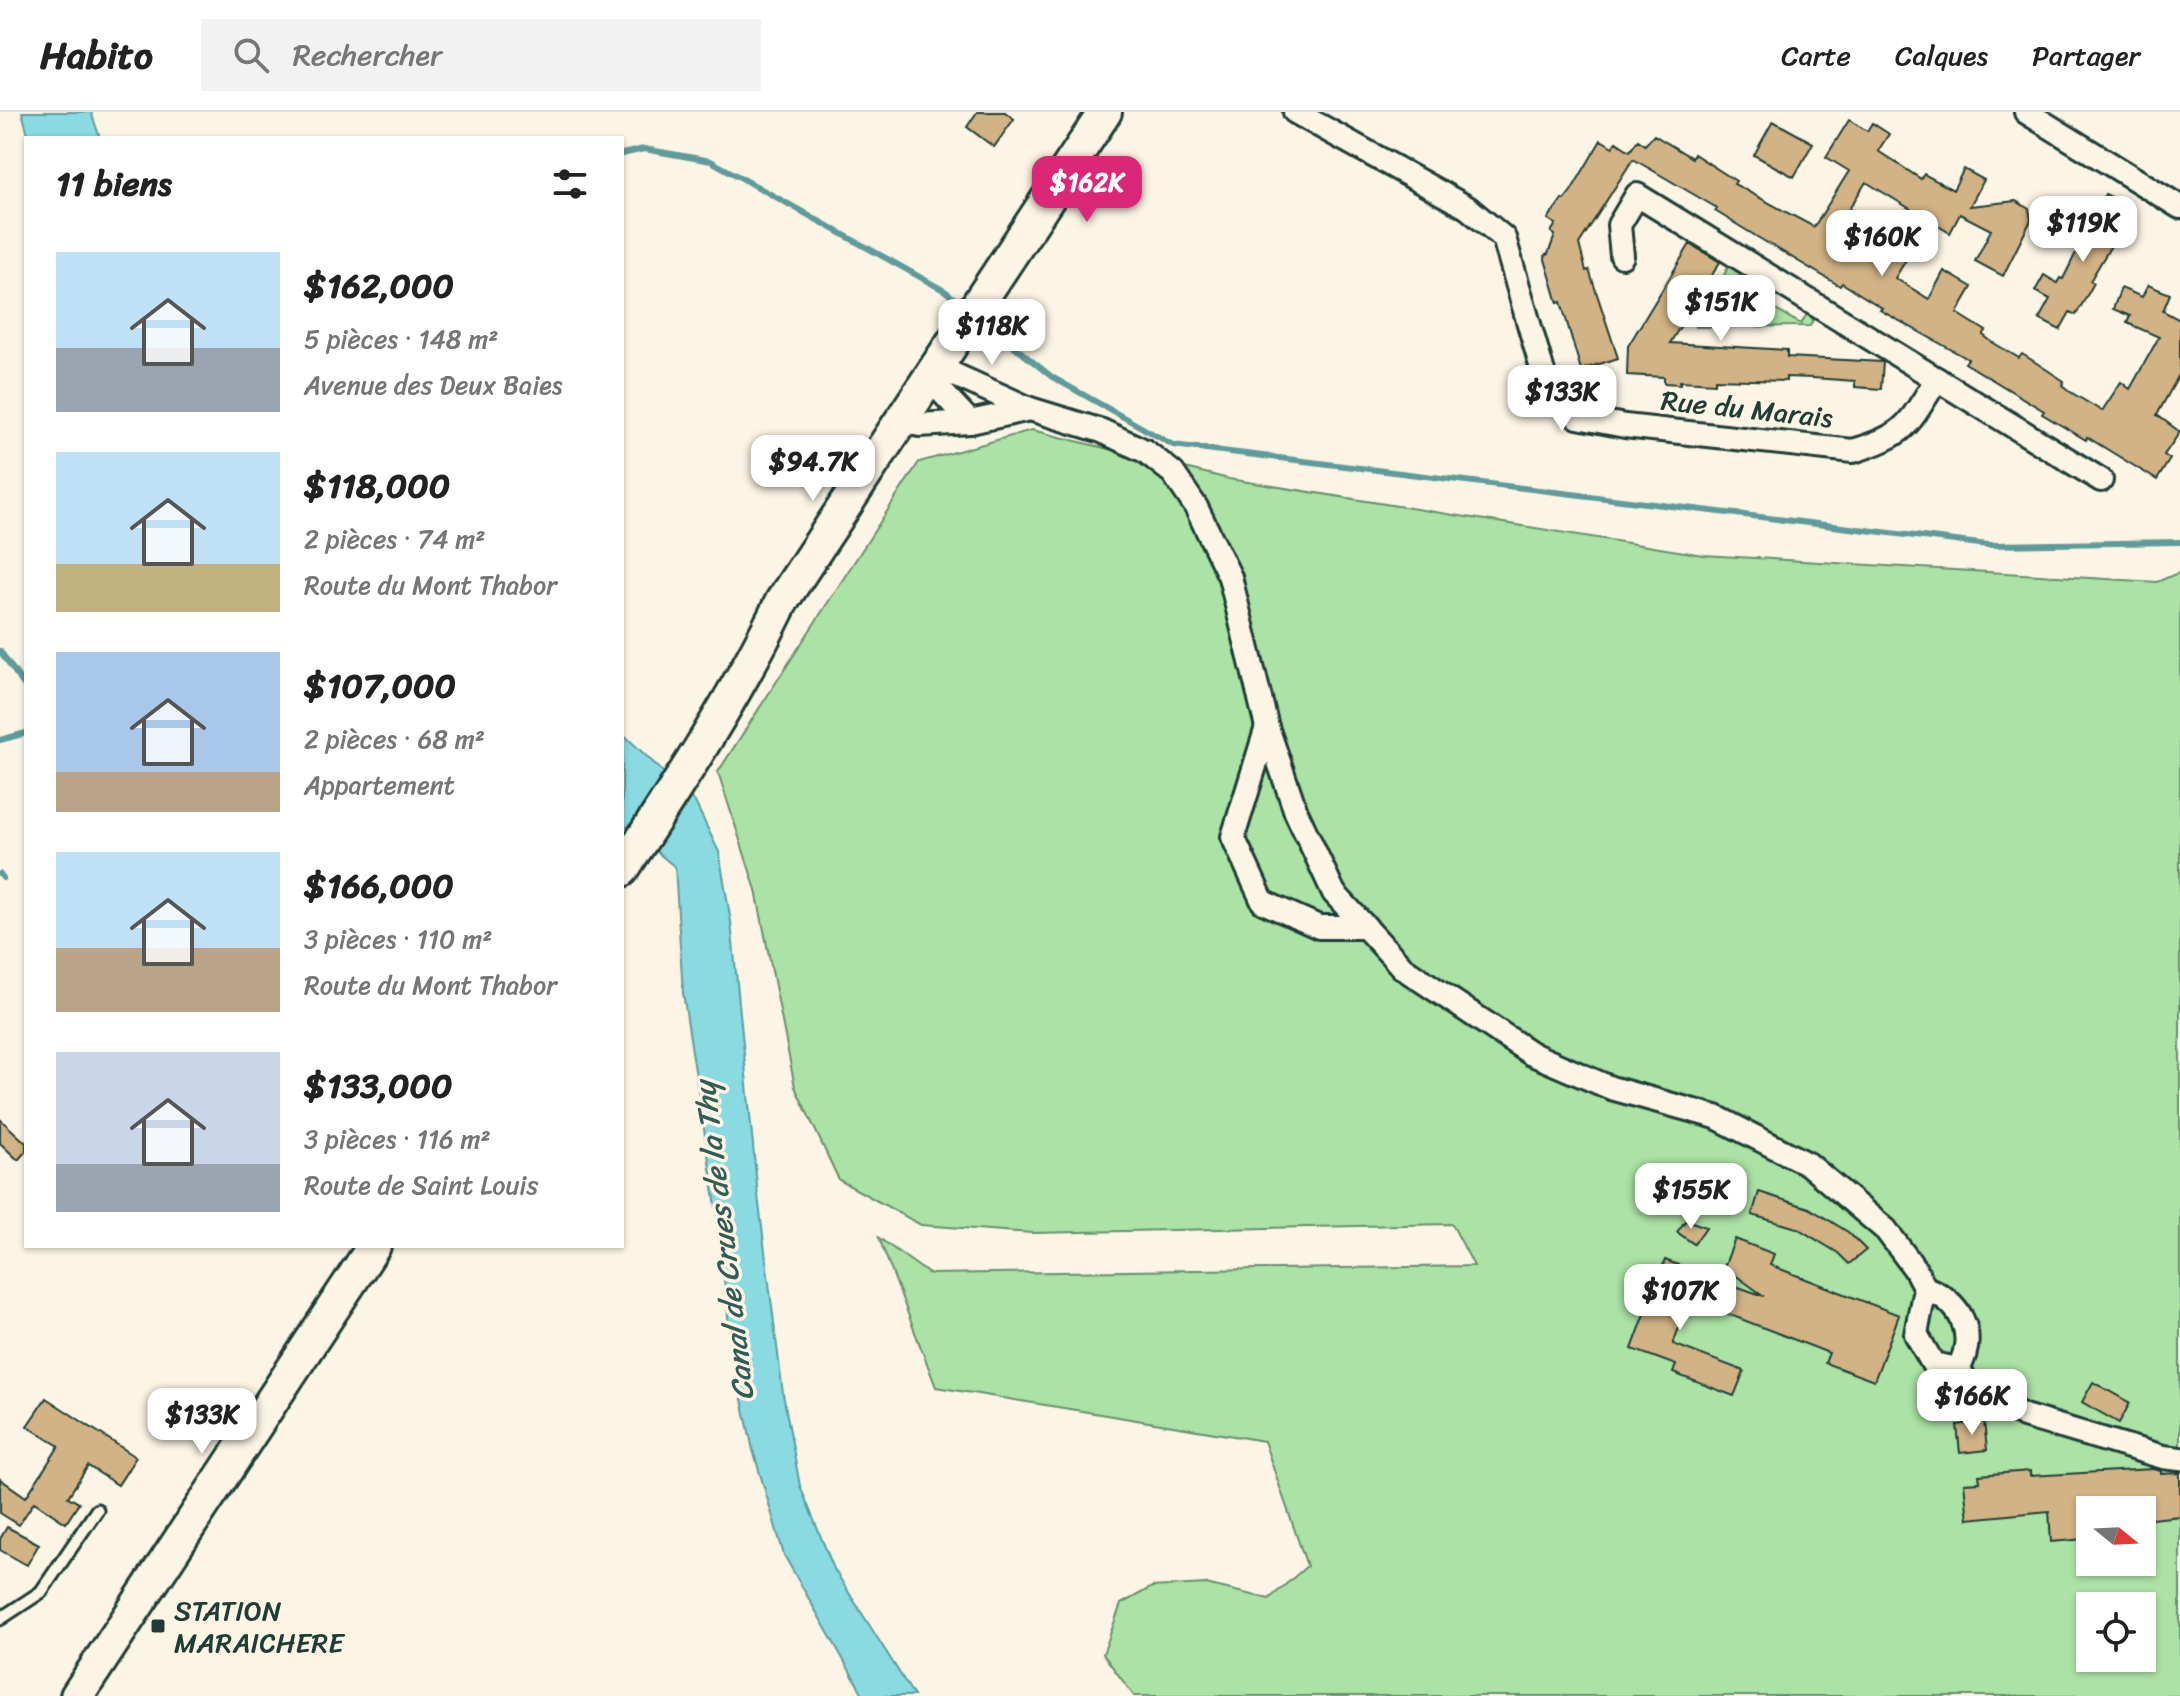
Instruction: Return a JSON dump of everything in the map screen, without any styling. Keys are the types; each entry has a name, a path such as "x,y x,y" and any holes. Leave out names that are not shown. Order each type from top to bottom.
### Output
{"main road":[{"path":"748,671 782,601 950,364 1105,112"},
{"path":"991,299 1127,112"},
{"path":"629,860 698,755 748,671 919,425 950,364"},
{"path":"77,1696 373,1248"}],"street":[{"name":"Rue du Marais","path":"1295,112 1468,208 1504,238 1545,379 1559,401 1578,417 1625,426 1853,451 1889,439 1908,425 1937,379"},
{"path":"2026,112 2180,207"},
{"path":"1622,256 1619,225 1637,195 2101,480"},
{"path":"950,364 1030,409 1102,431 1145,451 1173,473 1196,507 1230,577 1267,727 1296,812 1334,893 1403,968 1532,1054 1611,1088 1716,1117 1808,1164 1886,1230 1925,1288 1940,1294 1959,1313 1966,1330 1968,1352 1958,1369"},
{"path":"950,364 970,422"},
{"path":"919,425 970,422 1030,409"},
{"path":"1267,727 1233,837 1263,902 1319,927 1366,927"},
{"path":"1925,1288 1916,1334 1933,1364 1958,1369 1972,1390 2024,1416 2180,1459"}],"lane":[{"path":"0,1619 41,1592 97,1510"}],"green space":[{"path":"1731,262 1742,271 1734,287 1801,324 1810,309 1816,314 1810,326 1696,327"},
{"path":"1032,430 1229,479 1703,555 2157,582 2180,572 2180,1696 1134,1696 1103,1654 1121,1604 1152,1587 1206,1584 1269,1599 1307,1566 1264,1441 936,1387 879,1238 929,1274 1474,1266 1452,1224 1032,1233 921,1225 839,1180 795,1087 756,890 718,772 919,462"}],"water":[{"path":"22,112 91,112 99,136 28,136"},
{"name":"Canal de Crues de la Thy","path":"624,735 695,802 719,852 731,922 758,1196 783,1394 800,1486 834,1569 914,1696 864,1696 784,1555 753,1450 732,1354 717,1213 683,993 675,867 624,825"}],"building":[{"path":"977,112 1005,112 1014,119 994,147 967,127"},
{"path":"1849,120 1867,131 1872,123 1889,134 1878,151 1921,179 1924,174 1953,190 1964,169 1984,180 1970,206 2016,201 2029,209 2031,220 2003,276 1975,261 1991,230 1960,214 1950,233 1866,182 1846,214 1909,255 1895,278 1929,299 1944,271 1972,287 1957,313 1986,331 1983,335 1992,342 2019,358 2022,354 2035,362 2064,381 2062,385 2072,393 2102,411 2121,382 2130,389 2159,337 2127,323 2130,316 2113,309 2121,288 2142,297 2148,285 2170,294 2163,311 2180,320 2180,373 2157,415 2180,432 2164,455 2170,459 2157,480 2087,437 2086,440 2042,414 2044,411 1965,363 1968,359 1880,310 1882,308 1842,283 1840,286 1759,238 1715,211 1717,208 1633,159 1579,244 1618,358 1581,370 1544,256 1548,254 1555,235 1551,232 1556,224 1548,219 1571,191 1601,140 1613,147 1616,142 1630,151 1638,140 1645,145 1654,135 1692,158 1694,154 1736,181 1734,184 1814,227 1849,171 1826,157"},
{"path":"1773,121 1813,143 1794,177 1754,155"},
{"path":"2105,194 2129,206 2125,216 2128,217 2090,281 2094,283 2076,315 2070,312 2060,330 2039,319 2050,299 2035,291 2044,275 2057,283 2060,278 2063,279"},
{"path":"1690,244 1720,262 1670,343 1787,350 1787,357 1883,362 1881,389 1855,387 1855,381 1812,378 1786,377 1786,381 1715,379 1715,383 1680,381 1680,384 1664,383 1664,377 1627,375 1628,346"},
{"path":"0,1119 24,1141 24,1153 18,1160 0,1143"},
{"path":"1759,1192 1809,1208 1848,1232 1866,1250 1849,1264 1838,1253 1797,1228 1752,1215"},
{"path":"1686,1220 1706,1227 1694,1244 1677,1232"},
{"path":"1735,1239 1774,1254 1770,1265 1899,1315 1874,1381 1825,1363 1829,1353 1720,1311 1730,1284 1764,1296 1724,1267"},
{"path":"1665,1260 1699,1273 1673,1344 1744,1371 1734,1396 1673,1373 1676,1365 1632,1349"},
{"path":"2093,1382 2130,1403 2119,1423 2082,1402"},
{"path":"46,1398 136,1457 118,1485 88,1466 68,1497 79,1503 66,1523 34,1502 19,1525 0,1513 0,1479 26,1497 59,1446 27,1426"},
{"path":"1984,1421 1987,1450 1960,1453 1957,1425"},
{"path":"2153,1469 2161,1471 2161,1474 2180,1473 2180,1516 2156,1519 2156,1496 2076,1496 2076,1540 2051,1542 2049,1511 1968,1519 1964,1483 1980,1482 1979,1475 2030,1471 2030,1476"},
{"path":"7,1527 39,1544 27,1565 0,1550 0,1539"}],"waterway":[{"path":"624,154 644,149 711,161 945,291 965,307"},
{"path":"980,319 1052,377 1173,445 1988,545 2180,542"},
{"path":"0,651 24,685"},
{"path":"0,740 24,734"},
{"path":"0,874 3,878"}],"place":[{"name":"STATION MARAICHERE","path":"158,1626"}]}
